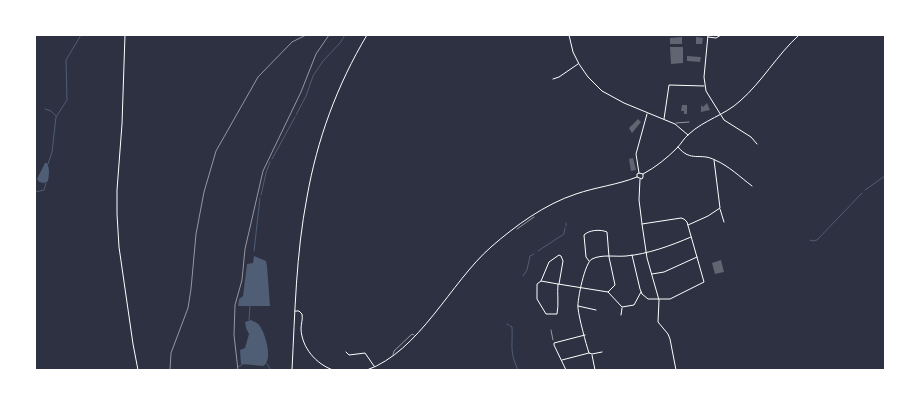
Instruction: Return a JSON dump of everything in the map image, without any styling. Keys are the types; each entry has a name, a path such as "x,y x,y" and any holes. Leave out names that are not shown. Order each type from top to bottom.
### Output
{"street":[{"path":"124,35 122,124 117,190 117,214 119,246 138,370"},
{"path":"292,370 302,224 306,197 316,155 328,117 351,64 367,35"},
{"path":"569,35 573,52 579,64 588,77 602,91 647,114 675,124 688,135"},
{"path":"721,35 716,38 708,36 704,67 705,86 719,114 724,120 751,137 757,144"},
{"path":"676,370 670,339 668,334 658,322 659,300 646,253 639,200 640,179 644,177 643,174 660,164 698,126 737,104 799,35"},
{"path":"553,79 559,77 579,64"},
{"path":"664,119 669,85 705,86"},
{"path":"366,370 374,367 393,355 416,335 470,268 491,247 523,222 566,197 581,192 626,182 637,177 639,173 636,154 647,114"},
{"path":"678,147 682,153 688,156 714,159 733,171 752,186"},
{"path":"714,159 720,208 724,222"},
{"path":"639,173 643,174"},
{"path":"688,225 708,216 720,208"},
{"path":"632,255 641,292 648,299 670,299 704,282 688,225 684,219 681,218 642,224"},
{"path":"589,261 586,256 584,235 587,232 603,230 607,232 609,257 615,285 608,292"},
{"path":"589,353 578,306 584,273 589,261 599,257 646,253 691,237"},
{"path":"559,255 563,261 558,284 557,314 546,314 538,299 537,284 541,281 549,262 559,255"},
{"path":"651,274 664,272 697,257"},
{"path":"541,281 608,292 622,307"},
{"path":"622,307 634,305 641,292"},
{"path":"578,306 596,310"},
{"path":"621,315 622,307"},
{"path":"295,311 299,311 302,314 302,336 308,350 321,363 333,370"},
{"path":"566,370 554,343 585,335"},
{"path":"346,352 349,355 365,353 374,367"},
{"path":"561,360 589,353 592,354 602,352"},
{"path":"592,354 595,370"}],"lane":[{"path":"675,124 689,122"},
{"path":"393,355 394,350 398,346 412,334 416,335"}],"path":[{"path":"170,370 171,354 188,308 196,234 204,192 216,151 258,77 292,42 306,35"},
{"path":"238,370 234,335 235,305 242,280 245,249 263,171 301,92 316,54 329,35"},
{"path":"514,232 538,215"},
{"path":"551,330 554,343"}],"water":[{"path":"45,163 47,163 49,168 48,181 42,183 37,179"},
{"path":"254,256 266,261 270,306 238,306 239,299 243,296 247,264 253,263"},
{"path":"251,320 260,326 267,345 268,358 263,366 241,364 240,350 245,348 249,334 245,322"}],"building":[{"path":"682,37 682,44 670,44 670,38"},
{"path":"696,37 703,38 702,44 696,44"},
{"path":"670,47 683,47 683,63 671,64"},
{"path":"687,56 701,57 700,62 687,61"},
{"path":"707,103 710,110 701,112 701,105 703,107"},
{"path":"682,105 687,105 687,114 684,114 684,111 681,111"},
{"path":"638,119 641,122 632,133 629,128"},
{"path":"633,158 636,170 631,171 629,159"},
{"path":"721,260 724,272 715,274 712,263"}],"waterway":[{"path":"48,164 52,152 56,117 67,100 66,60 81,35"},
{"path":"296,115 306,96 313,76 323,61 340,43 345,35"},
{"path":"45,109 51,111 56,116"},
{"path":"272,159 295,117"},
{"path":"261,195 270,162"},
{"path":"865,190 885,176"},
{"path":"35,192 44,190 46,183"},
{"path":"810,240 817,240 862,193"},
{"path":"254,251 260,198"},
{"path":"538,251 564,234 565,228"},
{"path":"523,276 527,270 530,256 534,254"},
{"path":"249,320 250,306"},
{"path":"510,326 512,327 512,353 518,370"},
{"path":"238,367 243,364"},
{"path":"267,364 271,370"}]}
